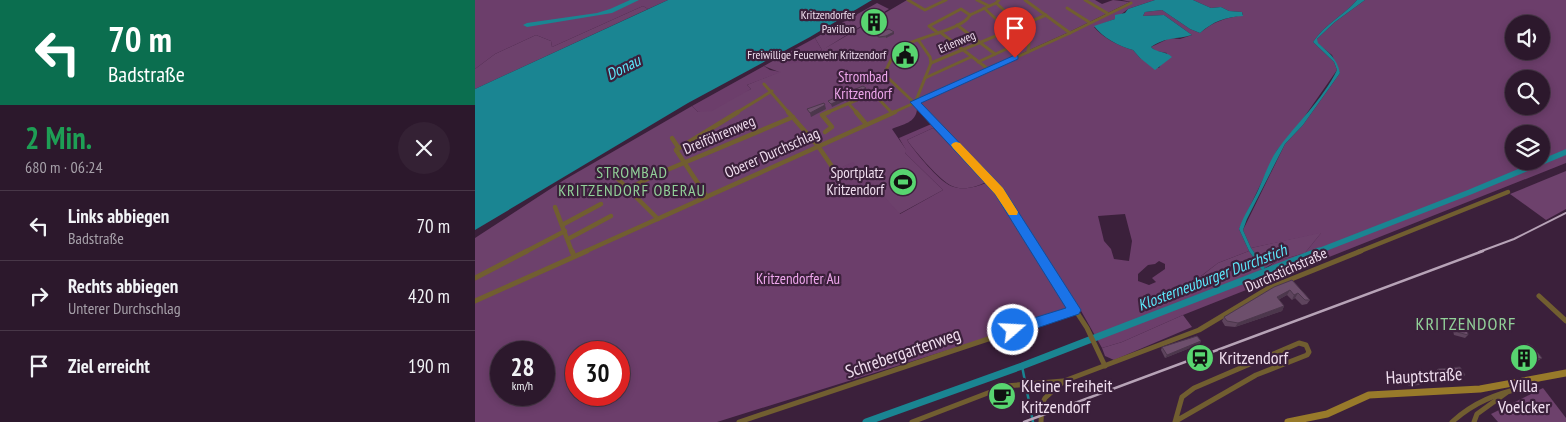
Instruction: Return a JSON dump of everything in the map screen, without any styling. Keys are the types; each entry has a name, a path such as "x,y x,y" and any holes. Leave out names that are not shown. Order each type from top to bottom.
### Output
{"main road":[{"name":"Hauptstraße","path":"1288,422 1327,414 1369,395 1480,388 1566,373"}],"street":[{"path":"909,0 925,10 946,0"},
{"path":"977,0 989,6"},
{"path":"1085,0 1107,13"},
{"path":"1027,1 1070,33"},
{"path":"1028,52 1030,33 997,2 970,15 968,19 957,26 899,48 884,74 915,102 999,191 1087,328 1105,366"},
{"name":"Oberer Durchschlag","path":"475,301 1070,33 1107,13 1131,3"},
{"path":"984,8 996,19"},
{"path":"1067,8 1089,22"},
{"path":"970,15 961,10 929,26 988,69"},
{"name":"Erlenweg","path":"931,63 1045,15"},
{"path":"957,26 995,54"},
{"path":"978,62 1013,46 998,35"},
{"path":"915,102 931,63 930,57 919,41"},
{"path":"925,78 971,57"},
{"path":"764,84 818,146 833,168"},
{"path":"676,150 772,91"},
{"path":"825,132 832,127 822,116 873,93 892,113"},
{"path":"849,104 866,124"},
{"name":"Dreiföhrenweg","path":"628,189 793,117"},
{"path":"672,138 679,147 676,150"},
{"path":"676,150 707,197"},
{"path":"613,174 658,219"},
{"name":"Durchstichstraße","path":"1064,381 1199,330 1269,288 1509,192"},
{"path":"562,225 601,204"},
{"path":"555,207 574,256"},
{"path":"568,239 611,216"},
{"path":"475,278 565,231"},
{"path":"1539,296 1566,321"},
{"name":"Schrebergartenweg","path":"739,422 1075,310"},
{"path":"1299,343 1306,345 1309,352 1307,355 1256,375 1175,422 1182,397 1194,388 1299,343"},
{"path":"1452,422 1470,405 1489,396 1525,387 1529,380"},
{"path":"913,422 1007,386 1064,381"},
{"path":"1041,422 1042,404 1045,398 1064,381"},
{"path":"1474,422 1477,414 1510,391"}],"green space":[{"path":"475,0 668,0 648,9 643,6 552,47 551,41 536,35 495,54 475,69"},
{"name":"Strombad Kritzendorf","path":"907,0 1095,0 1102,4 1113,0 1130,2 913,103 917,109 912,120 892,129 907,151 905,153 943,190 899,214 853,163 833,171 818,147 475,301 475,238 564,180 692,106 698,112 751,89 747,85 779,72 764,66 778,58 780,61 801,62 822,50 815,38 877,3 889,9 824,49"},
{"name":"Kritzendorfer Au","path":"1122,0 1155,0 1128,9 1115,19 1094,27 1106,38 1133,50 1140,58 1159,68 1167,53 1156,51 1151,47 1170,38 1180,39 1192,35 1164,15 1143,16 1145,12 1162,10 1190,29 1200,33 1220,21 1243,15 1242,12 1229,11 1221,7 1211,8 1193,0 1357,0 1323,30 1313,42 1334,62 1337,70 1300,123 1277,150 1239,229 1249,251 1218,263 1201,276 1219,284 1222,288 1264,270 1277,261 1305,253 1321,233 1251,248 1243,230 1285,144 1303,125 1340,73 1332,55 1317,43 1317,39 1335,22 1365,0 1566,0 1566,163 1550,169 1550,125 1505,125 1505,170 1548,170 1183,315 1122,342 1102,348 1080,309 717,422 475,422 475,301 818,146 833,171 853,162 900,214 943,190 905,153 906,150 899,138 936,122 917,103 1071,33 1131,2","holes":["933,128 986,183 965,188 951,186 921,159 907,140","1125,214 1132,241 1129,261 1114,259 1111,249 1104,241 1098,216","1159,261 1165,264 1165,269 1152,278 1156,282 1149,285 1138,281 1138,274 1148,265"]},
{"path":"643,6 648,9 475,89 475,69 495,54 536,35 551,41 552,47"},
{"path":"815,38 822,50 801,62 787,64 778,58"},
{"path":"764,66 770,70 781,72 747,85 751,89 712,111 698,112 692,106"},
{"path":"933,128 986,182 969,188 961,188 947,183 935,172 907,140"},
{"path":"1566,171 1566,209 1546,220 1510,194"},
{"path":"1322,232 1305,253 1277,261 1265,268 1251,248"},
{"path":"1249,251 1262,270 1222,288 1200,277 1218,263"},
{"path":"1183,315 1192,327 1114,360 1105,356 1102,348 1122,342"},
{"path":"1543,388 1566,418 1566,422 1498,422 1491,414"}],"water":[{"name":"Donau","path":"668,0 872,0 810,37 688,103 475,230 475,89"},
{"path":"1155,0 1193,0 1211,8 1221,7 1229,11 1242,12 1243,16 1220,20 1200,33 1190,29 1162,10 1145,12 1143,16 1164,15 1192,35 1167,40 1151,47 1172,57 1155,70 1133,50 1112,41 1094,26 1115,19 1115,15 1125,13 1128,9"},
{"path":"1357,0 1365,0 1335,22 1317,39 1318,43 1334,59 1340,73 1303,125 1285,144 1243,230 1251,248 1265,268 1262,270 1249,251 1239,229 1274,155 1284,140 1317,101 1337,70 1334,62 1313,42 1323,30"}],"building":[{"path":"876,29 881,32 889,29 894,32 879,37 871,31"},
{"path":"905,48 909,51 904,53 900,51"},
{"path":"863,86 866,88 851,95 848,92"},
{"path":"844,94 846,97 831,104 828,101"},
{"path":"824,103 825,105 810,113 807,109"},
{"path":"1292,280 1310,300 1305,300 1298,293 1294,295 1290,290 1277,297 1284,306 1238,323 1227,321 1224,317 1274,287"},
{"path":"1457,321 1467,325 1468,335 1457,332 1455,322 1458,323"},
{"path":"1197,336 1201,341 1167,355 1162,347"},
{"path":"1528,344 1542,358 1527,361 1518,350 1520,349 1518,346"},
{"path":"1460,367 1465,375 1452,378 1443,377 1438,369"},
{"path":"1417,374 1423,382 1412,383 1407,375"}],"waterway":[{"path":"600,13 612,11 636,0"},
{"path":"527,25 594,14"},
{"name":"Klosterneuburger Durchstich","path":"1316,252 1566,152"},
{"name":"Klosterneuburger Durchstich","path":"866,422 1022,366 1319,251"},
{"path":"1022,366 1033,422"}],"railway":[{"path":"1479,252 1514,239 1566,213"},
{"path":"1024,422 1483,251"}],"slow traffic":[{"path":"956,145 999,191 1013,212"}],"place":[{"name":"Kritzendorfer Pavillon","path":"874,22"},
{"name":"Freiwillige Feuerwehr Kritzendorf","path":"905,55"},
{"name":"Sportplatz Kritzendorf","path":"903,182"},
{"name":"Kritzendorf","path":"1200,358"},
{"name":"Villa Voelcker","path":"1524,358"},
{"name":"Kleine Freiheit Kritzendorf","path":"1002,396"}],"district":[{"name":"STROMBAD KRITZENDORF OBERAU","path":"632,181"},
{"name":"KRITZENDORF","path":"1466,324"}],"route":[{"path":"1013,330 1075,310 999,191 915,102 1015,58"}]}
